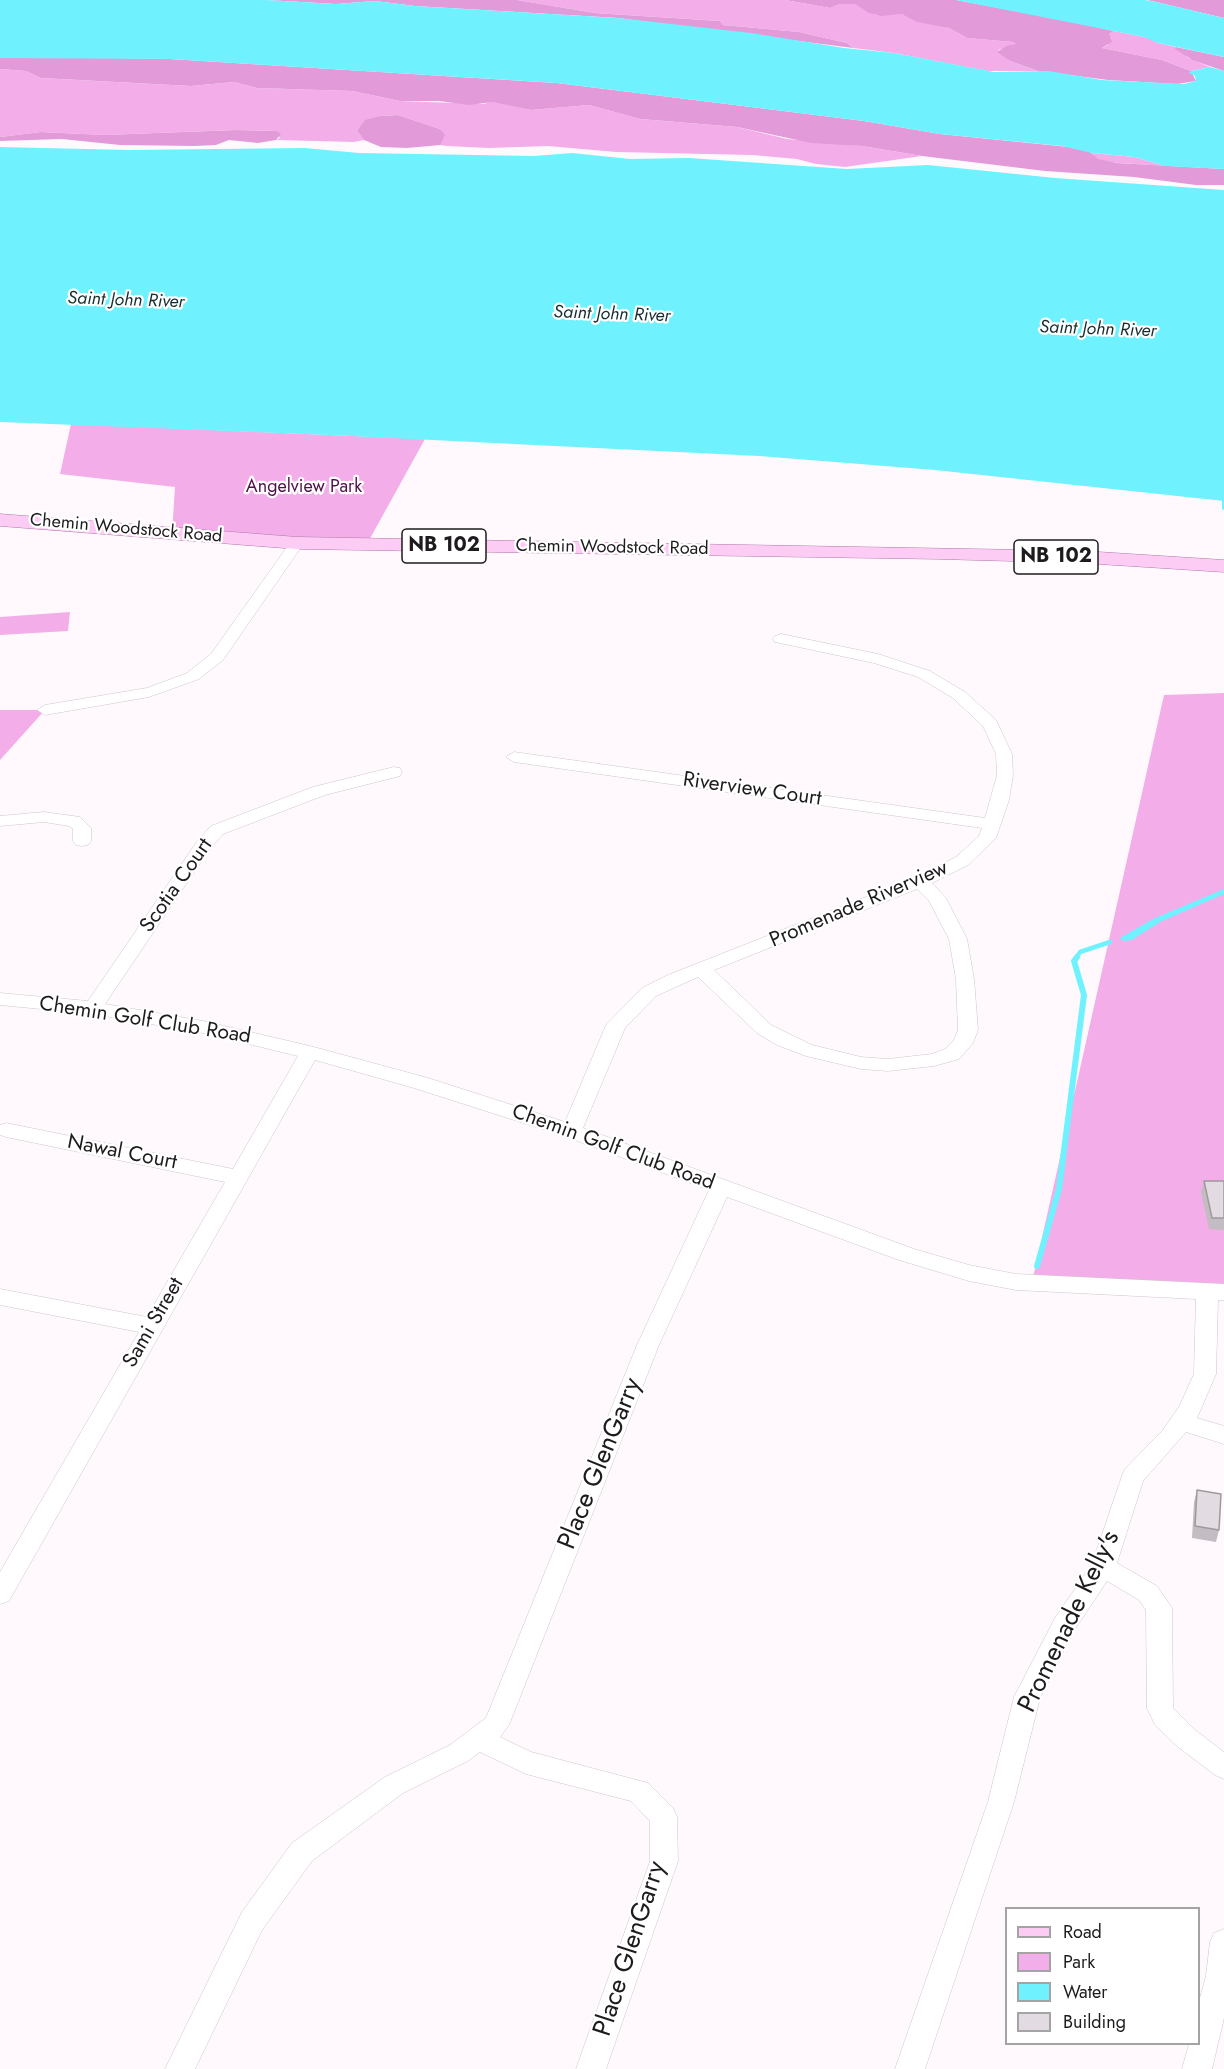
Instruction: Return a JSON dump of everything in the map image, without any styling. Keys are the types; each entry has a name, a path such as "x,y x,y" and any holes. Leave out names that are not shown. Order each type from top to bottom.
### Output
{"main road":[{"name":"Chemin Woodstock Road","path":"0,520 297,543 963,554 1083,557 1224,566"}],"street":[{"path":"45,710 149,692 175,684 200,672 217,657 297,543"},
{"name":"Promenade Riverview","path":"571,1131 616,1025 649,992 675,979 920,882 962,861 987,838 1000,800 1005,776 1004,754 990,723 959,695 924,674 878,659 782,639"},
{"name":"Riverview Court","path":"514,757 991,824"},
{"name":"Scotia Court","path":"93,1008 202,847 217,830 319,791 394,772"},
{"path":"0,821 44,817 74,821 82,828 82,842"},
{"path":"702,970 764,1029 806,1050 861,1063 888,1065 934,1060 952,1054 963,1043 968,1030 965,979 958,939 937,898 920,882"},
{"name":"Chemin Golf Club Road","path":"0,999 93,1008 203,1027 310,1052 421,1083 571,1131 908,1255 969,1273 1016,1282 1215,1292"},
{"name":"Sami Street","path":"0,1594 310,1052"},
{"name":"Nawal Court","path":"6,1130 238,1177"},
{"name":"Place GlenGarry","path":"180,2069 252,1921 302,1852 394,1785 459,1753 496,1725 648,1345 722,1186"},
{"name":"Promenade Kelly's","path":"910,2069 1001,1802 1027,1696 1064,1625 1103,1567 1132,1477 1170,1437 1188,1411 1205,1374 1215,1292"},
{"path":"0,1297 152,1326"},
{"path":"1181,1422 1224,1435"},
{"path":"1103,1567 1148,1593 1159,1608 1160,1708 1164,1717 1186,1738 1224,1767"},
{"name":"Place GlenGarry","path":"478,1738 526,1762 639,1791 663,1817 664,1861 591,2069"},
{"path":"1197,2069 1222,1977 1224,1942"}],"green space":[{"path":"517,0 785,0 830,8 840,4 855,4 876,15 902,14 949,28 967,38 1013,42 1017,44 998,50 1010,61 1038,71 987,71 894,53 853,48 847,43 799,32 723,25 720,21 595,13"},
{"path":"1114,31 1149,38 1158,43 1176,47 1188,58 1210,67 1191,71 1162,60 1102,48 1108,45 1109,34"},
{"path":"0,69 26,71 41,78 191,86 234,82 257,88 352,91 400,101 484,104 493,101 531,110 589,105 640,119 737,127 787,139 862,146 922,156 845,167 752,155 616,152 548,146 489,148 447,146 440,145 439,142 444,137 440,129 398,115 381,116 357,131 364,140 354,142 276,140 280,138 276,131 236,130 104,135 41,132 0,137"},
{"path":"1092,153 1135,157 1165,166 1106,162 1094,158"},
{"name":"Angelview Park","path":"71,424 425,439 367,544 172,533 175,487 60,474"},
{"path":"70,612 68,631 0,635 0,617"},
{"path":"1224,693 1224,1292 1032,1282 1164,695"},
{"path":"0,710 45,710 0,760"}],"shaded area":[{"path":"266,0 517,0 595,13 720,21 723,25 799,32 847,43 853,48 618,18 415,6 375,1 336,4"},
{"path":"785,0 956,0 1079,23 1114,31 1109,34 1112,42 1102,48 1162,60 1191,71 1196,81 1177,84 1108,80 1038,71 1010,61 997,52 1006,46 1016,44 1013,42 967,38 949,28 917,22 902,14 881,16 869,13 855,4 840,4 830,8"},
{"path":"1147,0 1224,0 1224,18 1156,2"},
{"path":"1176,47 1224,57 1224,71 1192,60 1175,49"},
{"path":"0,58 170,59 557,83 864,121 940,134 1069,147 1090,152 1098,159 1117,163 1224,169 1224,185 1196,185 1134,177 1045,171 862,146 811,143 737,127 640,119 589,105 531,110 493,102 469,105 439,101 400,101 352,91 257,88 234,82 191,86 41,78 26,71 0,69"},
{"path":"398,115 440,129 445,135 440,145 407,148 381,147 364,140 357,131 365,120"},
{"path":"236,130 276,131 281,134 276,140 258,143 229,140 216,145 195,146 120,145 62,139 0,141 0,137 41,132 104,135"}],"water":[{"path":"0,0 266,0 336,4 375,1 415,6 618,18 751,33 844,48 894,53 994,72 1049,71 1102,80 1184,84 1196,81 1195,76 1189,73 1191,71 1210,67 1224,71 1224,169 1165,166 1135,157 1092,153 1062,146 940,134 864,121 557,83 170,59 0,58"},
{"path":"956,0 1145,0 1156,2 1224,18 1224,57 1158,43 1144,37"},
{"name":"Saint John River","path":"0,147 130,150 305,148 359,153 534,156 572,153 630,159 689,158 847,169 928,165 1055,178 1224,190 1224,501 935,470 759,456 0,422"},
{"path":"1224,889 1224,894 1160,922 1132,940 1123,941 1120,938 1153,919"}],"building":[{"path":"1204,1181 1224,1181 1224,1218 1212,1218"},
{"path":"1197,1490 1221,1494 1219,1530 1195,1526"}],"waterway":[{"path":"1224,495 1224,508"},
{"path":"1076,959 1080,952 1110,942"},
{"path":"1037,1266 1059,1189 1084,995 1074,961 1077,957"}]}
